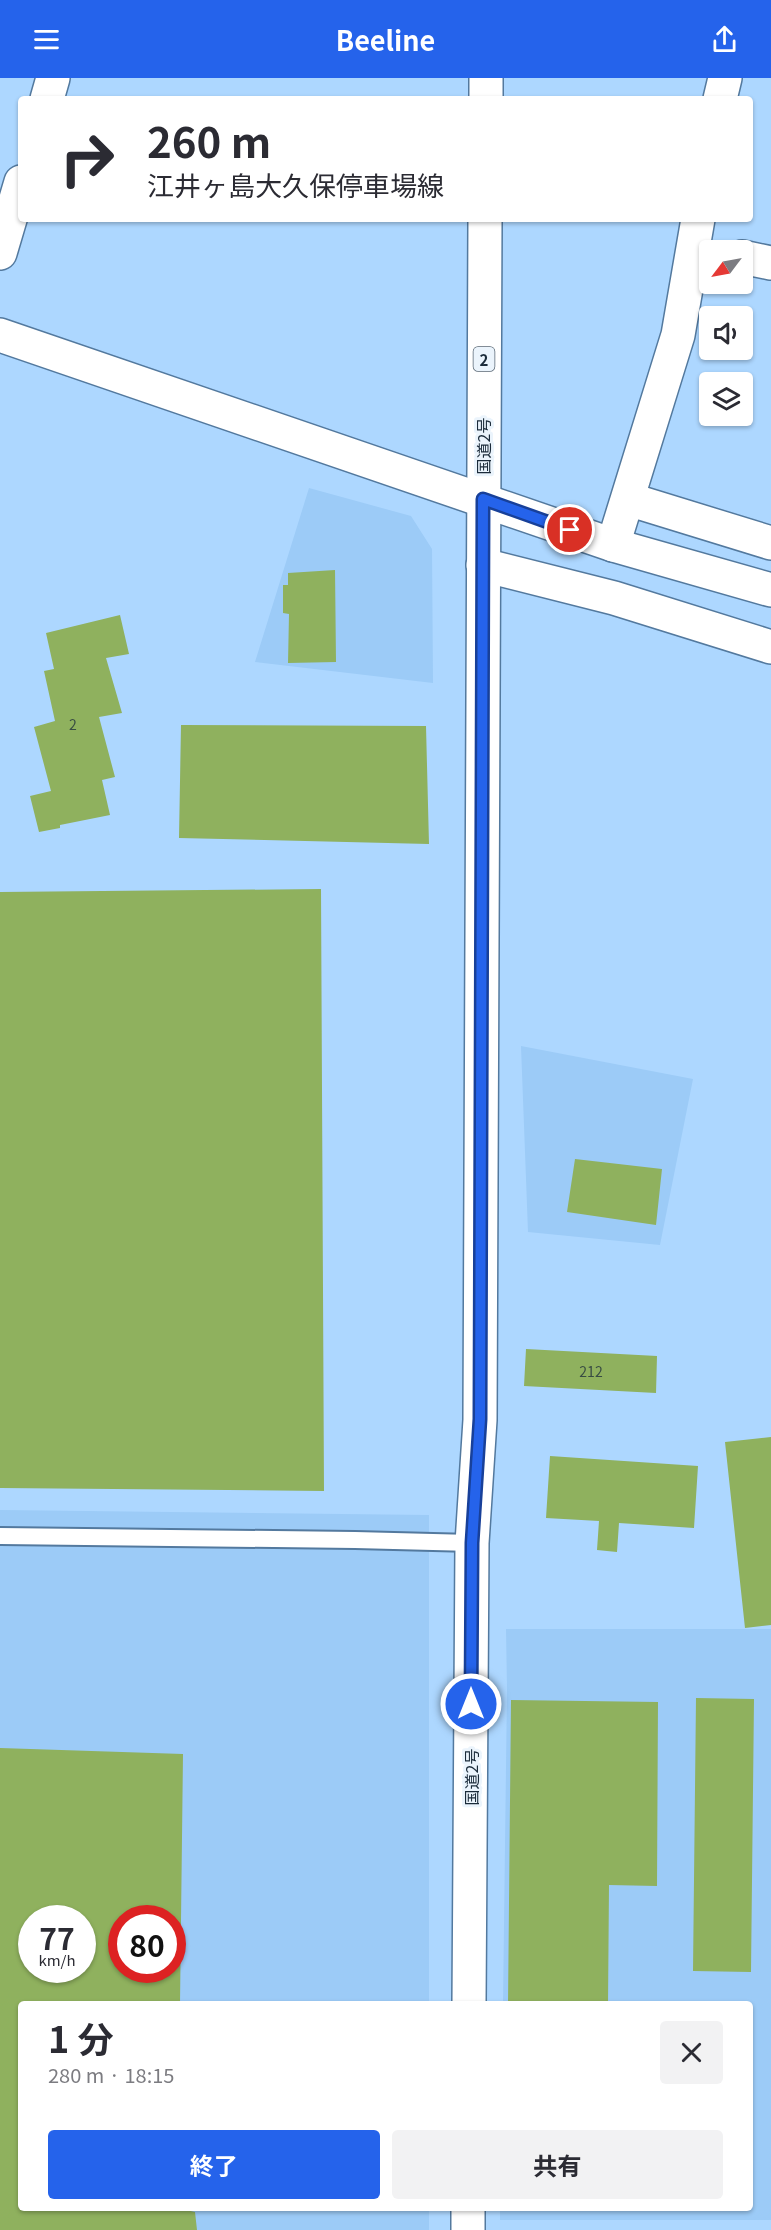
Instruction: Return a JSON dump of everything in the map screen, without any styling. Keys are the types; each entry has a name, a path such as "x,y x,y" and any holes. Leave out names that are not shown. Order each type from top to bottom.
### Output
{"main road":[{"path":"48,96 53,78"},
{"path":"486,78 486,96"},
{"path":"721,96 725,78"},
{"path":"0,253 18,192"},
{"name":"国道2号","path":"469,2001 472,1543 480,1419 485,222"},
{"path":"613,545 678,335 701,239"},
{"path":"753,259 771,263"},
{"path":"0,335 613,545 771,590"},
{"path":"628,499 771,543"},
{"path":"483,565 614,597 771,647"},
{"path":"468,2211 468,2230"}],"lane":[{"path":"0,1536 472,1543"}],"shaded area":[{"path":"309,488 411,516 432,549 433,683 255,662"},
{"path":"521,1046 693,1079 660,1245 528,1232"},
{"path":"0,1510 429,1515 429,2001 18,2001 18,2211 429,2211 429,2230 0,2230"},
{"path":"506,1629 771,1629 771,2220 500,2220 500,2211 753,2211 753,2001 503,2001"}],"building":[{"path":"335,570 336,662 288,663 289,614 283,613 283,585 288,585 288,573"},
{"path":"120,615 129,654 106,658 122,713 99,717 115,777 102,780 110,815 60,825 60,828 39,832 30,796 51,791 34,727 55,721 44,671 54,669 46,633"},
{"path":"181,725 426,726 429,844 179,838"},
{"path":"321,889 324,1491 0,1488 0,892"},
{"path":"575,1159 662,1169 656,1225 567,1212"},
{"path":"526,1349 657,1356 656,1393 524,1386"},
{"path":"771,1437 771,1625 745,1628 725,1442"},
{"path":"550,1456 698,1466 694,1528 619,1523 617,1552 597,1550 599,1521 546,1518"},
{"path":"696,1698 754,1699 751,1972 693,1971"},
{"path":"511,1700 658,1702 657,1886 609,1885 608,2001 508,2001"},
{"path":"0,1748 183,1754 181,1905 108,1905 108,1983 180,1983 180,2001 18,2001 18,2211 195,2212 197,2230 0,2230"}],"route":[{"path":"471,1704 472,1543 480,1419 483,499 570,530"}]}
